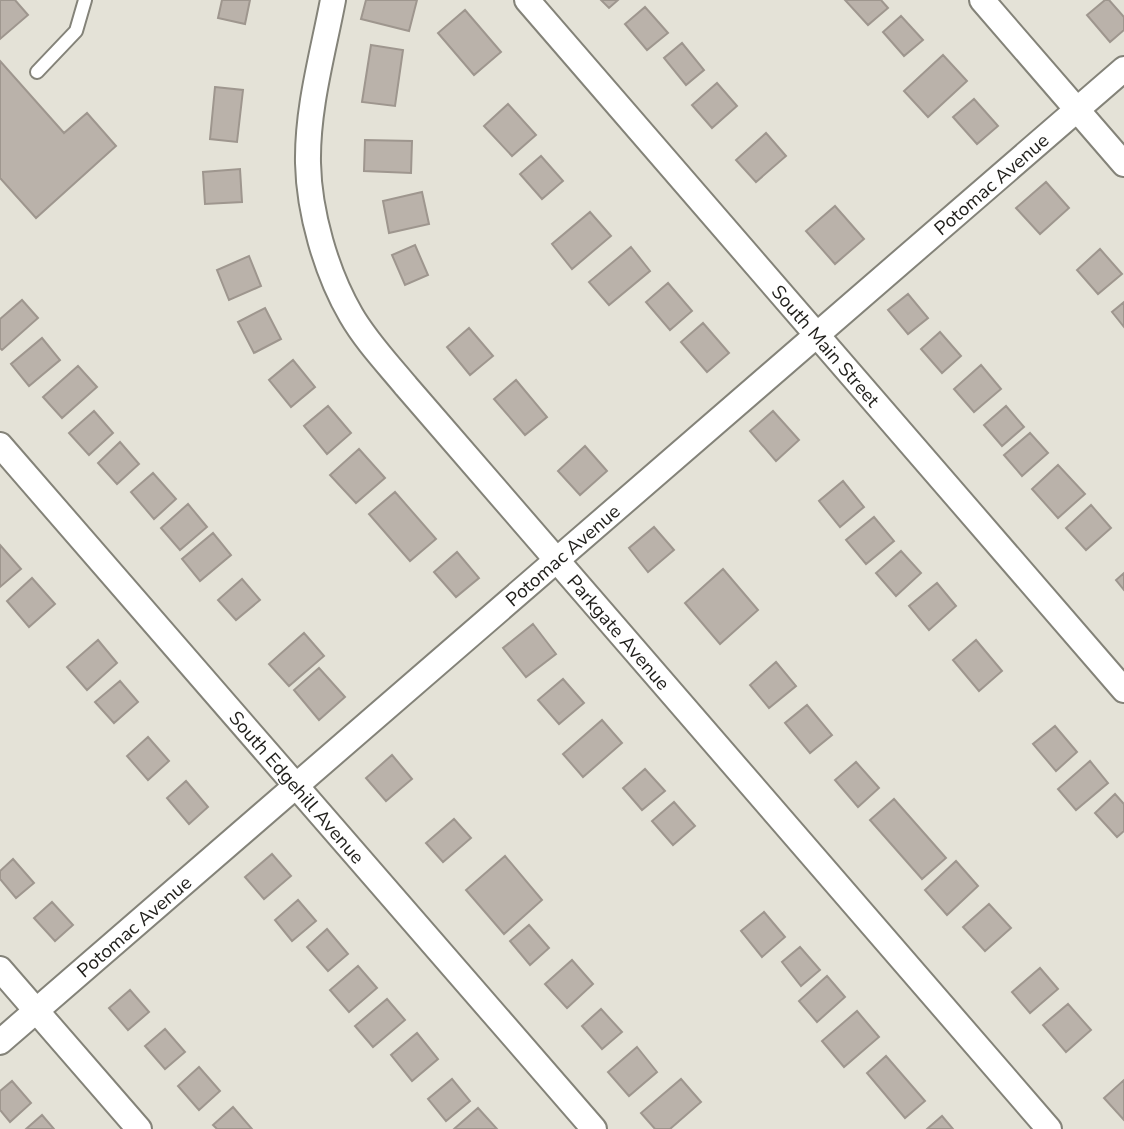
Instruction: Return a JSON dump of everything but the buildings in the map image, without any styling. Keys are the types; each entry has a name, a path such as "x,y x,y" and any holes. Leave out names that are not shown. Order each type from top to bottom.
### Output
{"street":[{"name":"Parkgate Avenue","path":"333,0 313,101 308,164 314,214 324,255 341,296 361,331 1049,1129"},
{"name":"South Main Street","path":"527,0 1124,690"},
{"path":"982,0 1124,164"},
{"name":"Potomac Avenue","path":"0,1042 1124,69"},
{"name":"South Edgehill Avenue","path":"0,444 594,1129"},
{"path":"0,969 139,1129"}],"lane":[{"path":"37,72 76,31 85,0"}]}
